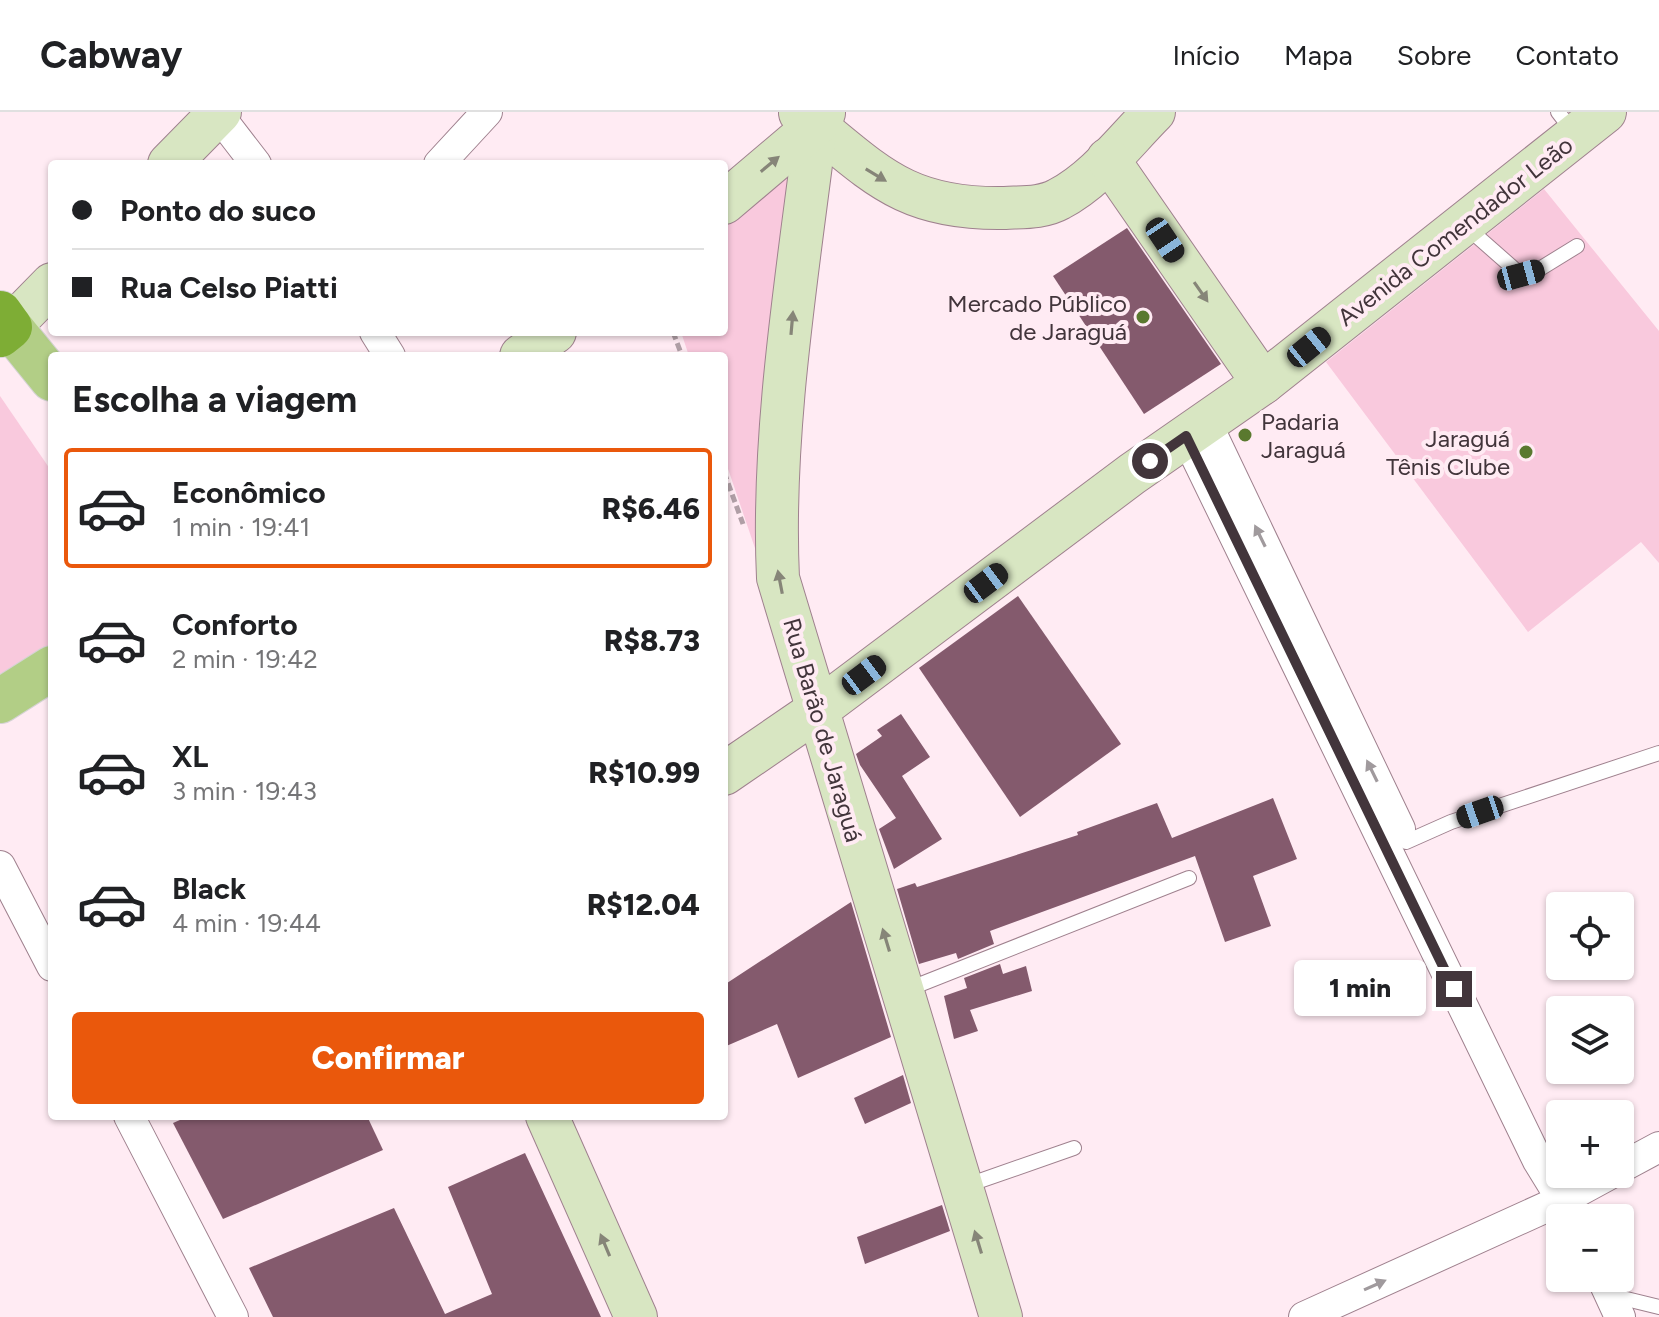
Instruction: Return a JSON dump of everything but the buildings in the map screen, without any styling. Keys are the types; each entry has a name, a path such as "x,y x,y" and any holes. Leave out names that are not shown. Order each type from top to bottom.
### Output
{"main road":[{"path":"3,325 48,375"},
{"path":"1,700 48,671"}],"street":[{"path":"443,160 487,112"},
{"path":"728,199 813,116 859,165 899,189 940,204 1033,207 1057,201 1082,185 1154,112"},
{"path":"173,160 218,113 253,160"},
{"name":"Rua Barão de Jaraguá","path":"813,116 792,317 776,529 778,578 1001,1317"},
{"name":"Avenida Comendador Leão","path":"728,771 816,711 1196,429 1263,383 1469,220 1579,120"},
{"path":"1108,159 1263,383"},
{"path":"3,325 48,287"},
{"path":"1196,429 1406,842 1554,1152 1568,1204"},
{"path":"1196,429 1538,1161 1566,1204"},
{"path":"0,866 48,958"},
{"path":"131,1120 233,1317"},
{"path":"549,1120 636,1317"},
{"path":"1634,1160 1659,1147"},
{"path":"1574,1204 1593,1188"},
{"path":"1304,1317 1546,1217"}],"lane":[{"path":"1469,220 1479,238 1521,275 1538,270 1577,246"},
{"path":"1406,842 1451,822 1659,753"},
{"path":"901,991 1189,878"},
{"path":"961,1187 1074,1148"},
{"path":"1610,1297 1659,1307"}],"shaded area":[{"path":"799,157 759,560 728,469 728,352 688,352 682,336 728,336 728,214"},
{"name":"Jaraguá Tênis Clube","path":"1544,189 1659,331 1659,563 1641,542 1528,632 1326,362"},
{"path":"0,396 48,466 48,653 0,679"}],"place":[{"name":"Mercado Público de Jaraguá","path":"1143,317"},
{"name":"Padaria Jaraguá","path":"1245,435"},
{"name":"Jaraguá Tênis Clube","path":"1526,452"}],"route":[{"path":"1150,461 1186,436 1454,989"}]}
